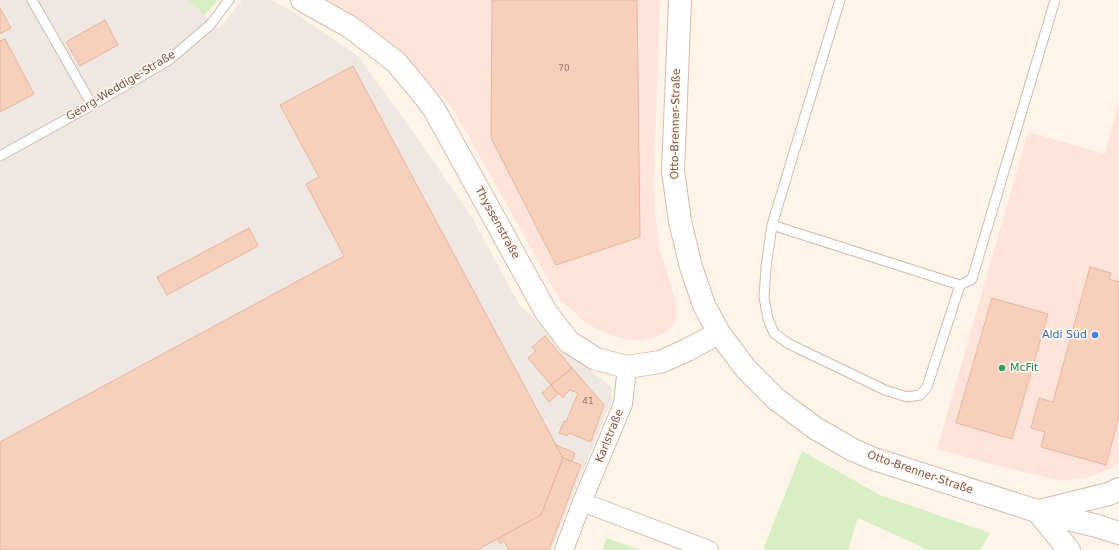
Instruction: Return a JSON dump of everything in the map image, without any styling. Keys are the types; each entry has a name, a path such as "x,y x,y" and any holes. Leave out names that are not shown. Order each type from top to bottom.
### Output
{"main road":[{"name":"Thyssenstraße","path":"302,0 350,27 396,62 425,97 434,109 546,312 569,342 596,358 627,367 660,362 720,333"},
{"name":"Otto-Brenner-Straße","path":"680,0 673,171 680,221 691,267 704,305 720,333 746,369 776,399 815,428 853,450 874,459 1037,511 1102,527 1119,533"},
{"path":"1069,550 1037,511 1109,494 1119,489"}],"street":[{"name":"Karlstraße","path":"564,550 622,404 627,367"},
{"path":"582,502 709,550"}],"lane":[{"path":"32,0 92,105"},
{"name":"Georg-Weddige-Straße","path":"0,156 169,60 210,25 229,0"},
{"path":"840,0 772,225 766,267 764,297 768,319 774,333 789,344 885,390 907,397 920,395 927,387 960,285"},
{"path":"772,225 960,285 972,279 1055,0"}],"shaded area":[{"path":"0,0 188,0 219,29 242,0 271,0 298,15 358,56 421,143 473,219 520,306 591,371 611,387 611,402 551,550 0,550"},
{"path":"325,0 660,0 654,182 655,213 660,249 676,302 677,313 675,322 667,332 642,340 619,338 586,323 560,300 452,107 422,75"},
{"path":"1119,102 1119,464 1086,478 1063,481 1006,468 937,449 1028,132 1105,154"}],"green space":[{"path":"188,0 217,0 204,15"},
{"path":"802,451 880,495 990,533 980,550 929,550 858,518 848,550 763,550"},
{"path":"607,538 640,550 602,550"}],"building":[{"path":"492,0 637,0 640,237 556,265 491,138"},
{"path":"0,8 11,28 0,34"},
{"path":"105,20 118,45 80,66 66,42"},
{"path":"5,39 34,94 0,112 0,41"},
{"path":"353,66 563,458 541,515 477,550 0,550 0,442 344,256 306,184 319,177 280,105"},
{"path":"249,228 258,246 167,295 157,277"},
{"name":"Aldi Süd","path":"1090,267 1111,273 1109,279 1119,282 1119,417 1106,465 1041,447 1045,432 1031,428 1039,398 1053,402"},
{"name":"McFit","path":"992,298 1048,314 1012,439 956,423"},
{"path":"545,336 572,368 551,385 528,358 536,351 532,347"},
{"path":"572,368 604,405 591,442 569,433 567,436 559,433 564,421 566,422 578,393 570,390 564,395 565,396 563,398 551,385"},
{"path":"551,385 558,394 549,402 542,393"},
{"path":"556,445 575,453 572,461 563,458"},
{"path":"563,458 581,465 549,550 509,550 504,541 500,544 497,539 541,515"}],"place":[{"name":"Aldi Süd","path":"1095,335"},
{"name":"McFit","path":"1002,368"}]}
